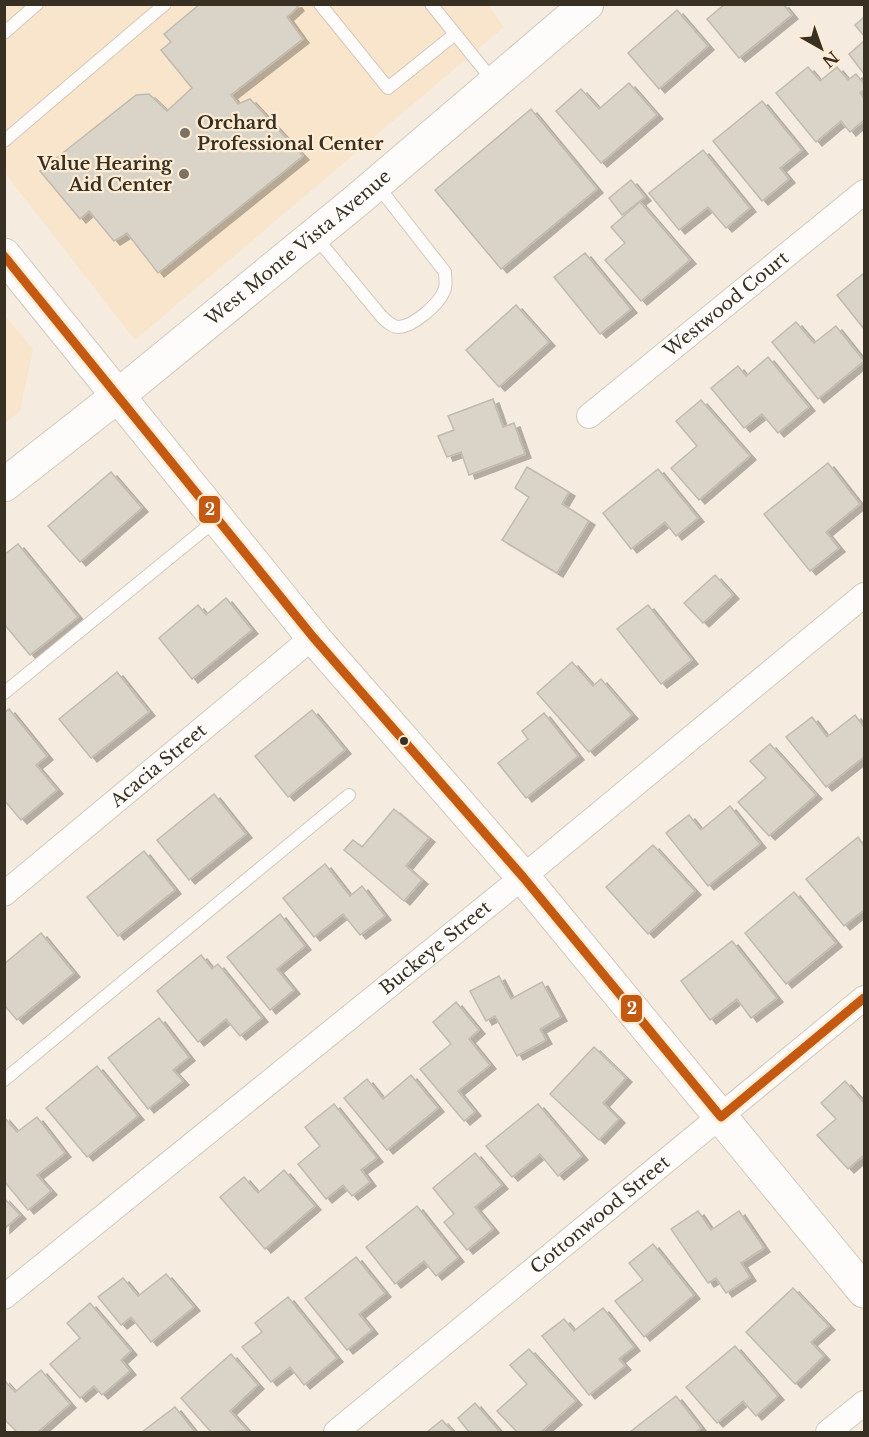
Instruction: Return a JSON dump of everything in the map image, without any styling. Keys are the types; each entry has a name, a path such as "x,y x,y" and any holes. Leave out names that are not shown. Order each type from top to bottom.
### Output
{"street":[{"name":"West Monte Vista Avenue","path":"4,485 120,394 376,184 587,4"},
{"name":"Westwood Court","path":"589,416 864,192"},
{"path":"4,255 120,394 313,637 524,877 864,1291"},
{"name":"Buckeye Street","path":"4,1297 524,877 864,595"},
{"name":"Acacia Street","path":"4,894 313,637"},
{"name":"Cottonwood Street","path":"336,1432 864,998"},
{"path":"828,1432 864,1403"}],"lane":[{"path":"4,33 37,4"},
{"path":"4,141 165,4"},
{"path":"320,4 388,88 455,34"},
{"path":"431,4 494,82"},
{"path":"314,235 390,324 399,327 412,322 434,306 443,294 446,285 445,272 376,184"},
{"path":"4,693 219,518"},
{"path":"4,1080 349,795"}],"shaded area":[{"name":"Orchard Professional Center","path":"488,4 504,27 135,340 5,173 5,5"},
{"path":"4,315 33,349 20,411 5,423"}],"building":[{"name":"Orchard Professional Center","path":"200,4 296,4 298,7 287,17 303,39 231,95 238,104 250,99 303,156 158,273 127,233 114,241 89,211 80,219 40,171 136,95 149,94 167,111 192,88 161,50 171,42 164,34"},
{"path":"725,4 783,4 792,15 739,58 707,19"},
{"path":"677,10 708,46 659,89 628,53"},
{"path":"864,17 864,36 855,25"},
{"path":"864,41 864,74 849,54"},
{"path":"808,67 820,81 837,67 848,80 856,74 864,84 864,90 860,93 864,98 864,120 850,132 841,121 816,142 776,93"},
{"path":"629,83 657,115 601,163 556,111 581,89 599,109"},
{"path":"762,101 802,150 780,168 789,179 762,201 713,141"},
{"path":"531,109 597,189 501,269 435,190"},
{"path":"703,150 750,208 726,228 708,207 679,230 649,193"},
{"path":"631,180 645,197 622,215 609,198"},
{"path":"640,202 690,260 641,301 605,260 625,243 611,227"},
{"path":"585,253 631,309 600,334 554,277"},
{"path":"864,273 864,329 837,295"},
{"path":"516,305 549,342 499,387 466,350"},
{"path":"796,322 814,343 836,326 864,361 818,399 772,342"},
{"path":"768,357 809,407 778,433 762,414 744,428 711,388 738,366 746,376"},
{"path":"493,399 503,427 514,423 525,454 469,475 461,452 447,457 438,436 454,430 448,416"},
{"path":"701,400 750,456 699,500 671,468 697,446 676,421"},
{"path":"828,463 860,504 826,532 839,548 810,571 764,514"},
{"path":"527,467 569,492 562,504 589,521 557,573 502,540 529,497 515,488"},
{"path":"658,469 698,518 676,536 665,522 631,549 603,513"},
{"path":"111,472 142,508 80,562 48,526"},
{"path":"18,544 78,617 30,655 4,624 4,555"},
{"path":"715,575 733,595 703,623 684,603"},
{"path":"226,598 252,630 192,679 159,638 198,605 206,615"},
{"path":"648,605 692,660 661,684 617,629"},
{"path":"572,662 593,686 601,679 632,715 589,752 537,693"},
{"path":"117,672 149,712 91,758 59,719"},
{"path":"9,709 47,756 36,765 57,790 21,820 4,800 4,713"},
{"path":"312,710 345,750 288,797 255,756"},
{"path":"544,713 578,756 526,798 498,763 528,739 522,731"},
{"path":"855,715 864,727 864,757 826,787 786,737 812,717 827,737"},
{"path":"770,744 816,795 769,836 738,802 766,778 750,761"},
{"path":"214,794 246,834 189,880 157,840"},
{"path":"730,806 760,844 708,886 666,833 689,815 701,830"},
{"path":"394,809 429,838 406,866 422,880 404,901 344,850 353,840 362,847"},
{"path":"858,837 864,846 864,910 844,926 806,879"},
{"path":"653,845 695,891 648,934 606,887"},
{"path":"144,851 175,890 118,936 87,897"},
{"path":"325,864 350,896 362,886 385,916 360,935 343,914 314,937 283,898"},
{"path":"794,892 836,943 786,984 745,933"},
{"path":"280,914 305,946 277,969 294,990 270,1010 227,957"},
{"path":"41,933 74,973 17,1020 4,1005 4,964"},
{"path":"732,941 777,998 751,1018 737,999 710,1020 681,981"},
{"path":"201,955 212,969 218,964 262,1018 240,1036 226,1019 198,1042 157,991"},
{"path":"499,976 511,999 542,982 561,1017 540,1029 546,1040 517,1056 495,1016 486,1021 470,991"},
{"path":"456,1002 479,1030 469,1039 490,1065 458,1091 475,1112 464,1121 420,1069 451,1044 433,1022"},
{"path":"159,1018 189,1057 173,1070 183,1081 148,1109 108,1058"},
{"path":"594,1047 626,1078 603,1103 619,1119 599,1140 550,1094"},
{"path":"97,1066 138,1116 87,1157 46,1108"},
{"path":"411,1075 438,1108 387,1150 344,1098 367,1079 383,1099"},
{"path":"845,1081 864,1103 864,1155 848,1169 817,1135 836,1119 821,1103"},
{"path":"334,1104 377,1158 361,1170 370,1182 352,1196 343,1185 326,1199 298,1164 320,1146 305,1127"},
{"path":"538,1104 582,1156 558,1176 540,1154 512,1177 486,1146"},
{"path":"4,1117 17,1132 37,1117 65,1153 37,1175 51,1191 28,1210 4,1181"},
{"path":"475,1153 502,1185 475,1207 493,1229 467,1250 444,1222 454,1214 433,1188"},
{"path":"284,1170 315,1206 265,1249 220,1197 244,1177 258,1193"},
{"path":"4,1198 20,1215 4,1229"},
{"path":"417,1206 458,1258 436,1276 424,1261 395,1284 366,1247"},
{"path":"698,1211 711,1230 739,1211 764,1248 741,1263 750,1277 726,1293 716,1278 708,1283 671,1229"},
{"path":"653,1244 694,1295 644,1337 615,1301 643,1280 629,1263"},
{"path":"356,1257 385,1293 359,1314 372,1330 347,1350 305,1298"},
{"path":"166,1274 194,1307 151,1342 131,1317 121,1325 98,1297 123,1278 138,1296"},
{"path":"793,1288 829,1326 811,1342 824,1356 795,1384 746,1332"},
{"path":"288,1297 337,1358 304,1385 290,1367 271,1382 242,1347 262,1332 255,1323"},
{"path":"90,1303 131,1351 121,1360 130,1371 102,1395 94,1386 80,1398 50,1364 80,1338 67,1323"},
{"path":"603,1308 634,1347 619,1359 625,1366 589,1395 542,1336 564,1319 574,1331"},
{"path":"735,1346 778,1396 756,1416 743,1401 717,1423 686,1387"},
{"path":"529,1349 576,1401 541,1432 517,1432 497,1411 527,1384 510,1365"},
{"path":"231,1354 258,1385 230,1411 248,1431 211,1432 181,1398"},
{"path":"41,1370 70,1404 38,1432 17,1432 4,1419 4,1380 15,1392"},
{"path":"676,1396 701,1428 696,1432 630,1432"},
{"path":"475,1403 500,1432 469,1432 458,1418"},
{"path":"175,1407 195,1432 142,1432"},
{"path":"442,1420 453,1432 427,1432"}],"transit line":[{"name":"2","path":"4,256 313,637 523,877 721,1117 864,998"}],"place":[{"name":"Orchard Professional Center","path":"185,133"},
{"name":"Value Hearing Aid Center","path":"184,174"}]}
